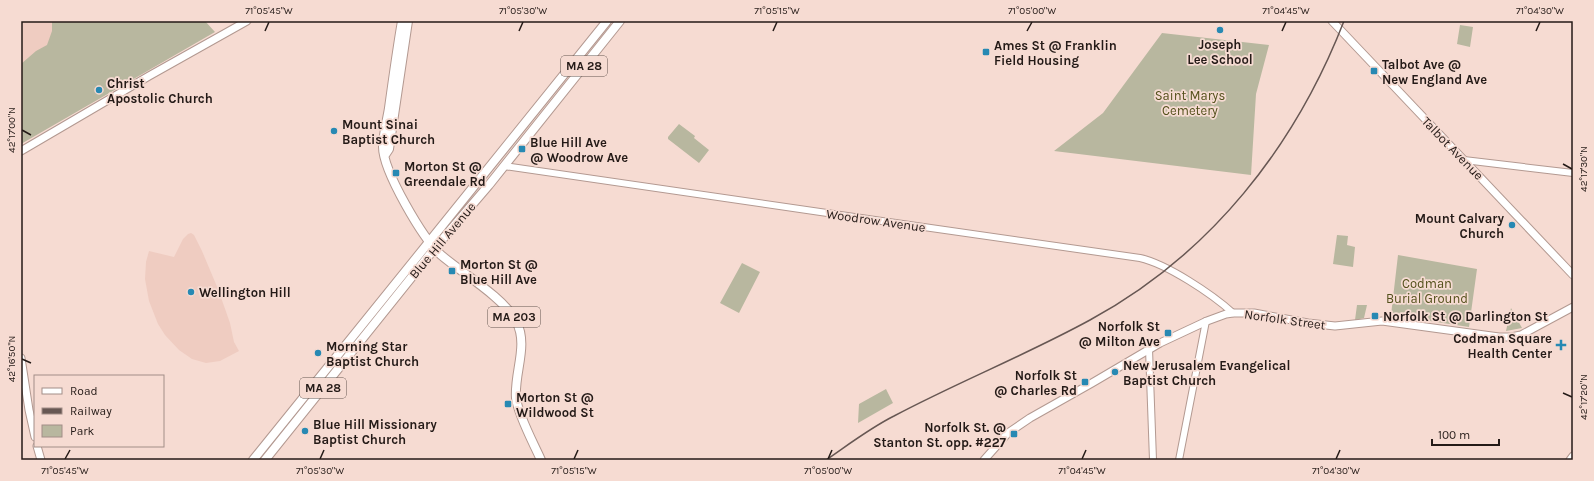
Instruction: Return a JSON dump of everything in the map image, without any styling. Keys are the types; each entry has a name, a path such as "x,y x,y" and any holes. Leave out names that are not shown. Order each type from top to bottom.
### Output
{"main road":[{"path":"21,151 247,21"},
{"name":"MA 203","path":"402,21 383,148 391,176 417,223 432,245 440,254 505,306 516,319 522,341 517,384 517,402 541,460"},
{"path":"385,155 389,149 408,21"},
{"name":"Blue Hill Avenue","path":"265,460 432,245 490,166 607,21"},
{"name":"Blue Hill Avenue","path":"253,460 432,245 504,166 620,21"},
{"name":"Talbot Avenue","path":"1332,21 1573,276"},
{"path":"571,66 579,72"},
{"path":"542,102 549,110"},
{"path":"490,166 504,166"},
{"name":"Norfolk Street","path":"984,460 1008,433 1021,424 1149,349 1206,321 1233,313 1254,313 1308,323 1335,326 1382,321 1500,337 1511,337 1530,331 1546,320 1573,307"},
{"path":"21,358 27,403 34,432"},
{"path":"37,447 41,460"},
{"path":"1570,460 1573,456"}],"street":[{"path":"1464,160 1573,173"},
{"name":"Woodrow Avenue","path":"504,166 1140,258 1155,262 1174,273 1221,302 1233,313"},
{"path":"1179,460 1206,321"},
{"path":"1149,349 1153,460"}],"shaded area":[{"path":"21,21 132,21 21,65"},
{"path":"191,233 194,235 202,251 218,289 230,323 234,342 239,351 220,361 206,363 192,359 179,350 165,335 158,324 149,301 145,279 146,262 149,251 174,257 183,239"}],"green space":[{"path":"52,21 205,21 215,32 21,144 21,64 36,51 47,45 52,31"},
{"path":"1460,25 1473,27 1470,47 1457,44"},
{"name":"Saint Marys Cemetery","path":"1162,33 1269,45 1256,94 1251,175 1054,151 1103,113"},
{"path":"679,124 695,136 694,138 709,150 699,163 668,139"},
{"path":"1337,235 1348,236 1347,245 1355,247 1353,267 1333,264"},
{"name":"Codman Burial Ground","path":"1398,255 1477,269 1469,327 1391,315"},
{"path":"742,263 760,272 739,313 720,303"},
{"path":"1357,305 1367,305 1364,318 1355,320"},
{"path":"1511,308 1522,328 1506,331"},
{"path":"886,389 893,403 858,423 859,404"}],"railway":[{"path":"826,460 885,421 1090,320 1133,294 1173,264 1210,230 1244,193 1274,154 1301,112 1324,67 1344,21"}],"place":[{"name":"Joseph Lee School","path":"1220,30"},
{"name":"Ames St @ Franklin Field Housing","path":"986,52"},
{"name":"Talbot Ave @ New England Ave","path":"1374,71"},
{"name":"Christ Apostolic Church","path":"99,90"},
{"name":"Mount Sinai Baptist Church","path":"334,131"},
{"name":"Blue Hill Ave @ Woodrow Ave","path":"522,149"},
{"name":"Morton St @ Greendale Rd","path":"396,173"},
{"name":"Mount Calvary Church","path":"1512,225"},
{"name":"Morton St @ Blue Hill Ave","path":"452,271"},
{"name":"Wellington Hill","path":"191,292"},
{"name":"Norfolk St @ Darlington St","path":"1375,316"},
{"name":"Norfolk St @ Milton Ave","path":"1168,333"},
{"name":"Codman Square Health Center","path":"1561,345"},
{"name":"Morning Star Baptist Church","path":"318,353"},
{"name":"New Jerusalem Evangelical Baptist Church","path":"1115,372"},
{"name":"Norfolk St @ Charles Rd","path":"1085,382"},
{"name":"Morton St @ Wildwood St","path":"508,404"},
{"name":"Blue Hill Missionary Baptist Church","path":"305,431"},
{"name":"Norfolk St. @ Stanton St. opp. #227","path":"1014,434"}]}
